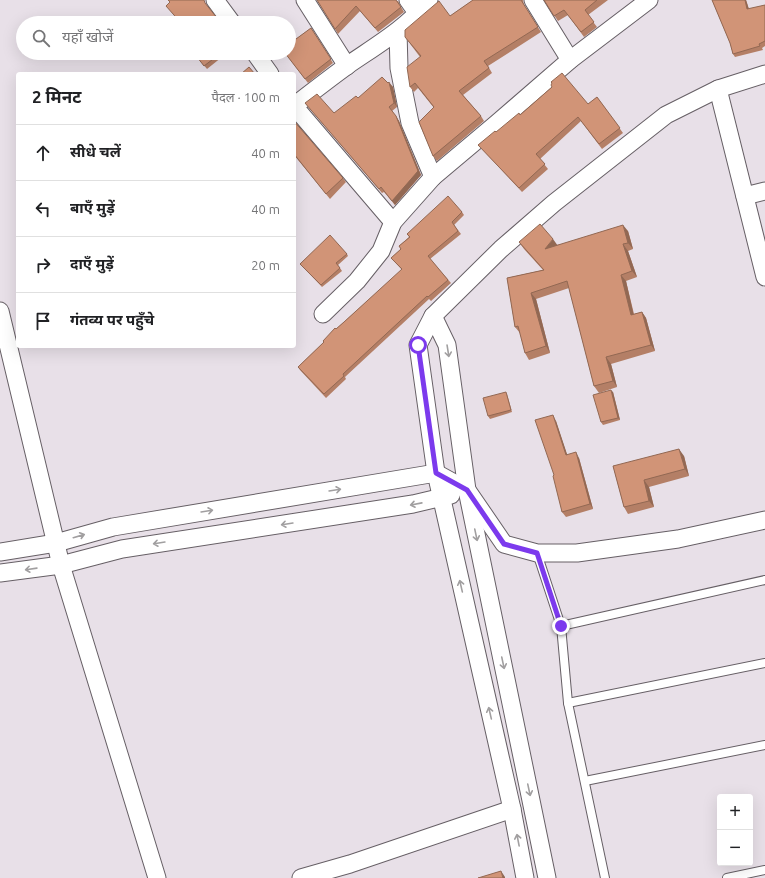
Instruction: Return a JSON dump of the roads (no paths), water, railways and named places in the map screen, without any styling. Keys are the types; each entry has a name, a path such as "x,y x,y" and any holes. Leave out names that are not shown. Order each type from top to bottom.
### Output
{"street":[{"path":"215,0 227,16"},
{"path":"304,0 347,66"},
{"path":"408,0 418,14"},
{"path":"296,104 347,66 398,31 418,14 429,0"},
{"path":"533,0 570,60"},
{"path":"324,314 357,281 381,251 393,222 433,177 570,60 649,0"},
{"path":"398,31 399,68 410,123 433,177"},
{"path":"260,60 269,72"},
{"path":"525,878 512,809 441,498 436,473 418,345 433,316 501,249 554,203 666,115 718,89 765,74"},
{"path":"718,89 765,277"},
{"path":"296,108 393,222"},
{"path":"745,196 765,191"},
{"path":"0,311 61,565 158,878"},
{"path":"433,316 447,345 467,490 547,878"},
{"path":"0,552 56,543 113,527 436,473 467,490 504,544 537,553 577,553 678,539 765,520"},
{"path":"0,573 61,565 122,549 413,504 441,498 467,490"},
{"path":"301,878 352,871 512,809"}],"lane":[{"path":"537,553 561,626 568,703 605,878"},
{"path":"561,626 765,580"},
{"path":"568,703 765,663"},
{"path":"585,781 765,745"},
{"path":"728,878 765,870"}]}
